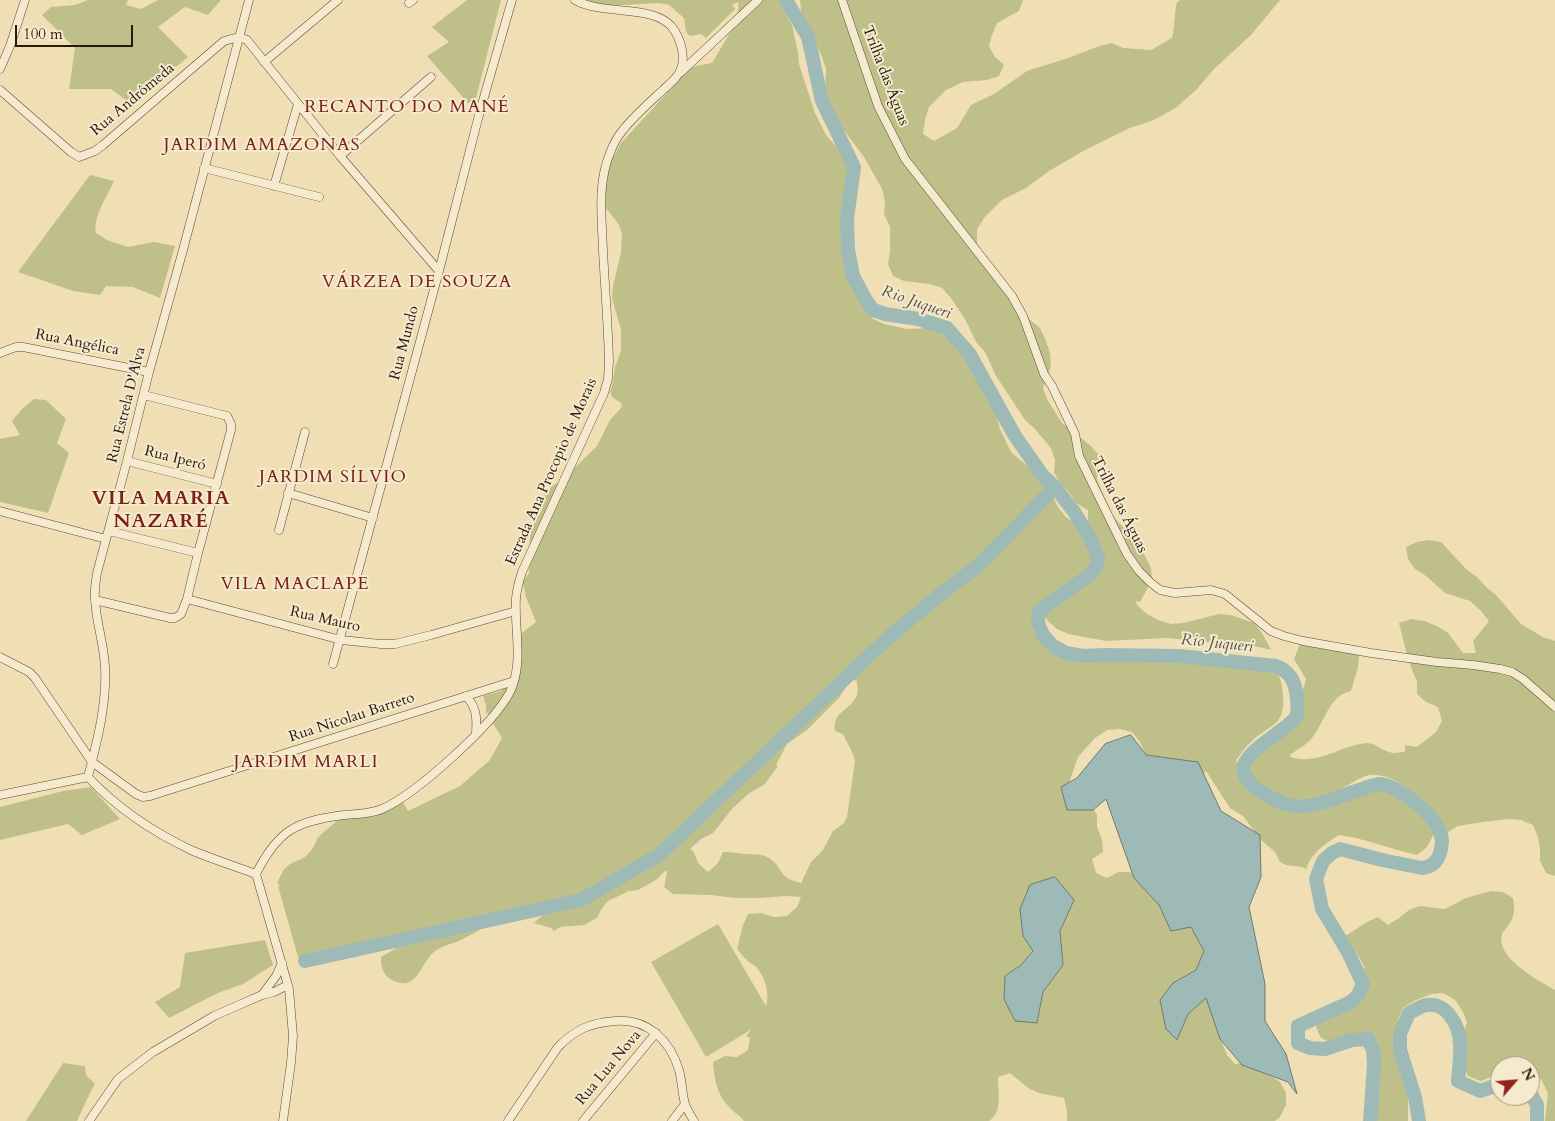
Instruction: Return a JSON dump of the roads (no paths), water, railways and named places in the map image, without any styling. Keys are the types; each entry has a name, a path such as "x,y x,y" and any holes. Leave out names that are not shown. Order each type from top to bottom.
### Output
{"street":[{"path":"0,69 10,46 25,0"},
{"name":"Rua Estrela D'Alva","path":"88,777 106,682 103,644 95,600 97,573 249,0"},
{"path":"264,62 338,0"},
{"name":"Rua Mundo","path":"333,664 341,640 480,111 512,0"},
{"path":"575,0 596,8 651,14 662,18 678,36 682,49 683,60 679,74"},
{"name":"Trilha das Águas","path":"842,0 869,83 888,128 906,159 1016,302 1044,374 1052,386 1075,434 1079,456 1127,554 1150,582 1160,590 1175,593 1211,590 1225,594 1271,630 1303,641 1512,672 1555,707"},
{"name":"Estrada Ana Procopio de Morais","path":"256,874 273,844 294,827 327,817 370,813 407,794 476,734 504,702 514,681 518,647 517,593 522,572 597,412 608,379 608,336 601,190 604,168 615,142 623,130 679,74 757,1"},
{"path":"239,37 247,40 340,156 439,271"},
{"name":"Rua Andrômeda","path":"0,90 79,157 95,151 224,41 239,37"},
{"path":"340,156 431,77"},
{"path":"274,186 298,104"},
{"path":"204,168 319,197"},
{"name":"Rua Angélica","path":"0,353 23,346 149,372"},
{"path":"95,600 163,617 170,618 181,614 187,599 231,430 231,424 227,416 144,395"},
{"path":"279,530 305,432"},
{"name":"Rua Iperó","path":"127,461 217,484"},
{"path":"288,493 373,518"},
{"path":"0,511 198,553"},
{"name":"Rua Mauro","path":"187,599 341,640 381,644 395,644 516,611"},
{"name":"Rua Nicolau Barreto","path":"0,657 30,672 92,762 143,797 514,681"},
{"path":"466,696 472,702 476,712 476,734"},
{"path":"0,795 88,777 113,801 160,833 192,850 256,874 288,986 293,1036 283,1121"},
{"path":"262,995 276,976 282,963"},
{"path":"89,1121 118,1079 153,1052 214,1016 288,986"},
{"path":"508,1121 558,1047 575,1032 594,1024 621,1021 638,1023 656,1033 667,1046 679,1069 685,1104 694,1121"},
{"name":"Rua Lua Nova","path":"583,1121 656,1033"},
{"path":"672,1121 685,1104"}],"water":[{"path":"1131,735 1146,755 1198,762 1221,811 1260,835 1261,877 1249,907 1265,984 1265,1021 1286,1054 1297,1094 1288,1082 1242,1065 1220,1039 1206,998 1188,1014 1177,1040 1166,1029 1160,1000 1173,983 1196,970 1204,951 1191,927 1171,931 1159,905 1134,878 1106,799 1093,810 1067,810 1061,787 1077,778 1105,744"},
{"path":"1055,877 1074,900 1060,931 1063,965 1043,992 1037,1023 1015,1021 1004,999 1005,976 1021,965 1033,951 1023,936 1020,909 1030,885"}],"waterway":[{"name":"Rio Juqueri","path":"786,0 808,37 822,101 854,167 847,219 848,249 853,276 866,300 873,310 885,314 918,319 947,328 969,353 1015,436 1043,476 1055,487 1075,513 1090,538 1098,557 1097,566 1091,574 1039,611 1038,623 1043,635 1053,646 1066,653 1083,656 1179,656 1276,666 1287,673 1294,683 1298,708 1297,714 1291,723 1264,743 1248,758 1244,766 1244,774 1252,786 1272,798 1291,806 1320,803 1370,786 1380,784 1389,786 1409,797 1418,805 1435,823 1440,832 1442,841 1440,854 1434,863 1428,867 1422,868 1382,860 1340,849 1323,861 1316,879 1322,909 1348,952 1363,984 1358,995 1351,1002 1298,1026 1298,1043 1310,1048 1325,1049 1352,1040 1368,1039 1373,1050 1374,1065 1370,1121"},
{"path":"305,961 581,900 659,855 889,637 978,566 1055,487"},
{"name":"Rio Juqueri","path":"1419,1121 1415,1097 1400,1050 1400,1034 1409,1013 1423,1006 1438,1006 1445,1010 1454,1022 1460,1045 1458,1081 1480,1091 1490,1088"},
{"name":"Rio Juqueri","path":"1537,1106 1537,1121"}],"district":[{"name":"RECANTO DO MANÉ","path":"407,108"},
{"name":"JARDIM AMAZONAS","path":"262,146"},
{"name":"VÁRZEA DE SOUZA","path":"417,283"},
{"name":"JARDIM SÍLVIO","path":"333,478"},
{"name":"VILA MARIA NAZARÉ","path":"161,510"},
{"name":"VILA MACLAPE","path":"295,585"},
{"name":"JARDIM MARLI","path":"306,763"}]}
